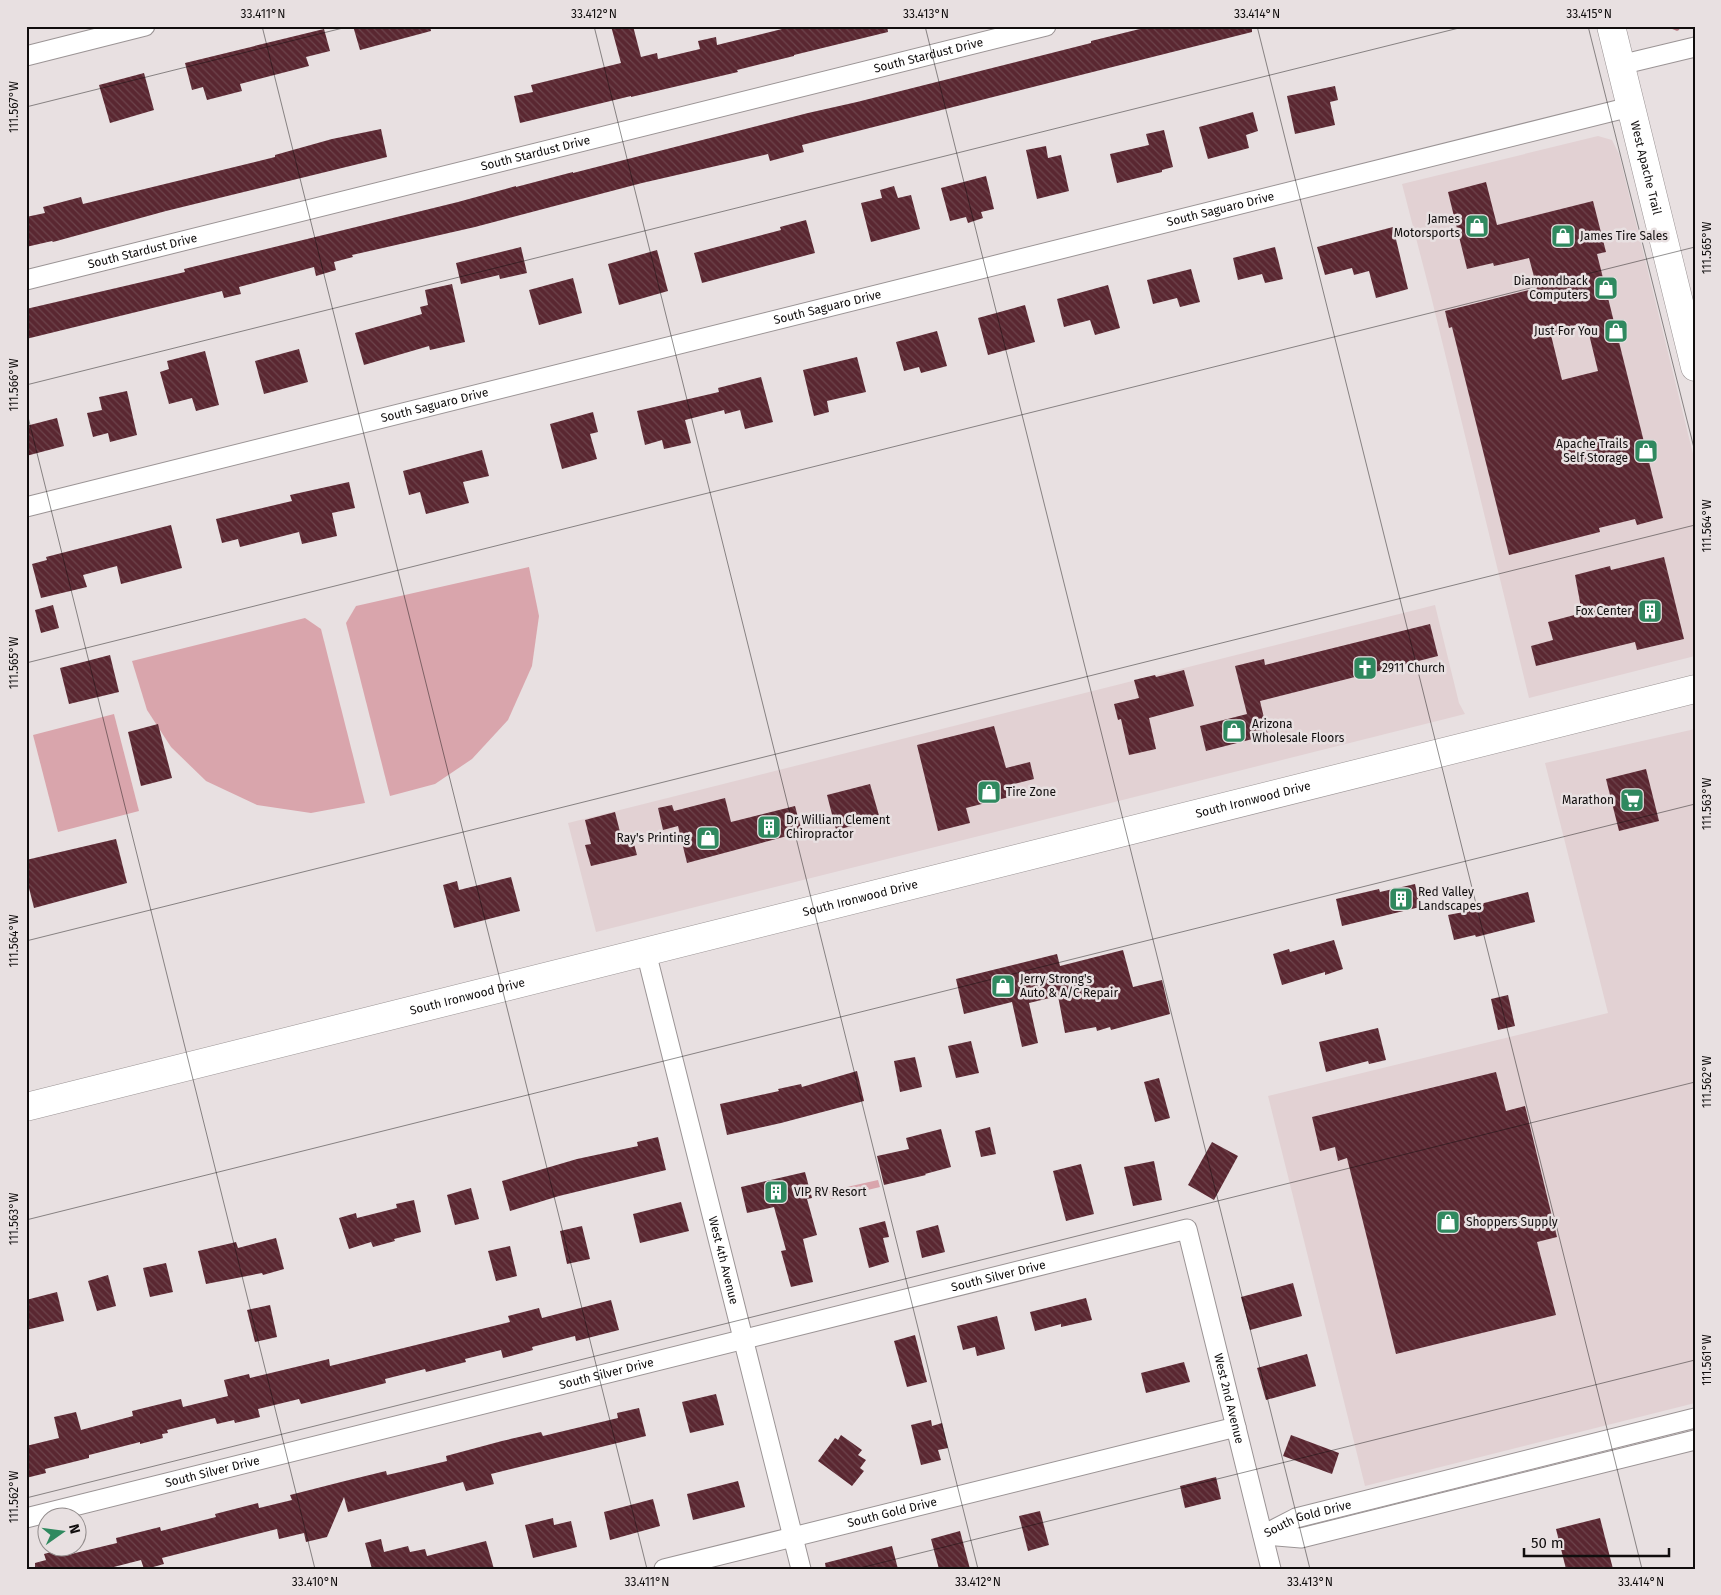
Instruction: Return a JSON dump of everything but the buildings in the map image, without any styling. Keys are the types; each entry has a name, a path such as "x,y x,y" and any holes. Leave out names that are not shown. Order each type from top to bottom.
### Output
{"main road":[{"name":"West Apache Trail","path":"1611,26 1695,367"},
{"name":"South Ironwood Drive","path":"26,1108 1695,689"}],"street":[{"path":"26,56 145,26"},
{"name":"South Stardust Drive","path":"26,280 1046,26"},
{"path":"1620,65 1695,47"},
{"name":"South Saguaro Drive","path":"26,507 1630,107"},
{"name":"West 4th Avenue","path":"646,952 801,1569"},
{"name":"South Silver Drive","path":"26,1518 1187,1230"},
{"name":"West 2nd Avenue","path":"1187,1230 1271,1569"},
{"name":"South Gold Drive","path":"1263,1535 1296,1518 1695,1418"},
{"name":"South Gold Drive","path":"664,1569 1236,1427"},
{"name":"South Gold Drive","path":"1263,1535 1301,1538 1695,1440"},
{"path":"1420,1487 1426,1508"}],"shaded area":[{"path":"1598,136 1612,140 1619,154 1695,462 1695,656 1529,698 1402,184"},
{"path":"529,567 539,616 532,666 508,720 472,759 435,784 390,796 346,623 356,606"},
{"path":"1435,605 1459,703 1465,714 596,932 568,823"},
{"path":"305,618 321,629 365,803 311,813 257,805 206,781 171,747 147,710 132,661"},
{"path":"114,714 139,811 58,832 33,735"},
{"path":"1695,729 1695,1403 1365,1486 1268,1096 1608,1013 1545,763"},
{"path":"878,1180 880,1187 831,1199 829,1191"}],"waterway":[{"path":"1672,26 1677,28"}],"place":[{"name":"James Motorsports","path":"1477,226"},
{"name":"James Tire Sales","path":"1563,236"},
{"name":"Diamondback Computers","path":"1606,288"},
{"name":"Just For You","path":"1616,331"},
{"name":"Apache Trails Self Storage","path":"1646,451"},
{"name":"Fox Center","path":"1650,611"},
{"name":"2911 Church","path":"1365,668"},
{"name":"Arizona Wholesale Floors","path":"1234,731"},
{"name":"Tire Zone","path":"989,792"},
{"name":"Marathon","path":"1632,800"},
{"name":"Dr William Clement Chiropractor","path":"769,827"},
{"name":"Ray's Printing","path":"708,838"},
{"name":"Red Valley Landscapes","path":"1401,899"},
{"name":"Jerry Strong's Auto & A/C Repair","path":"1003,986"},
{"name":"VIP RV Resort","path":"776,1192"},
{"name":"Shoppers Supply","path":"1448,1222"}]}
